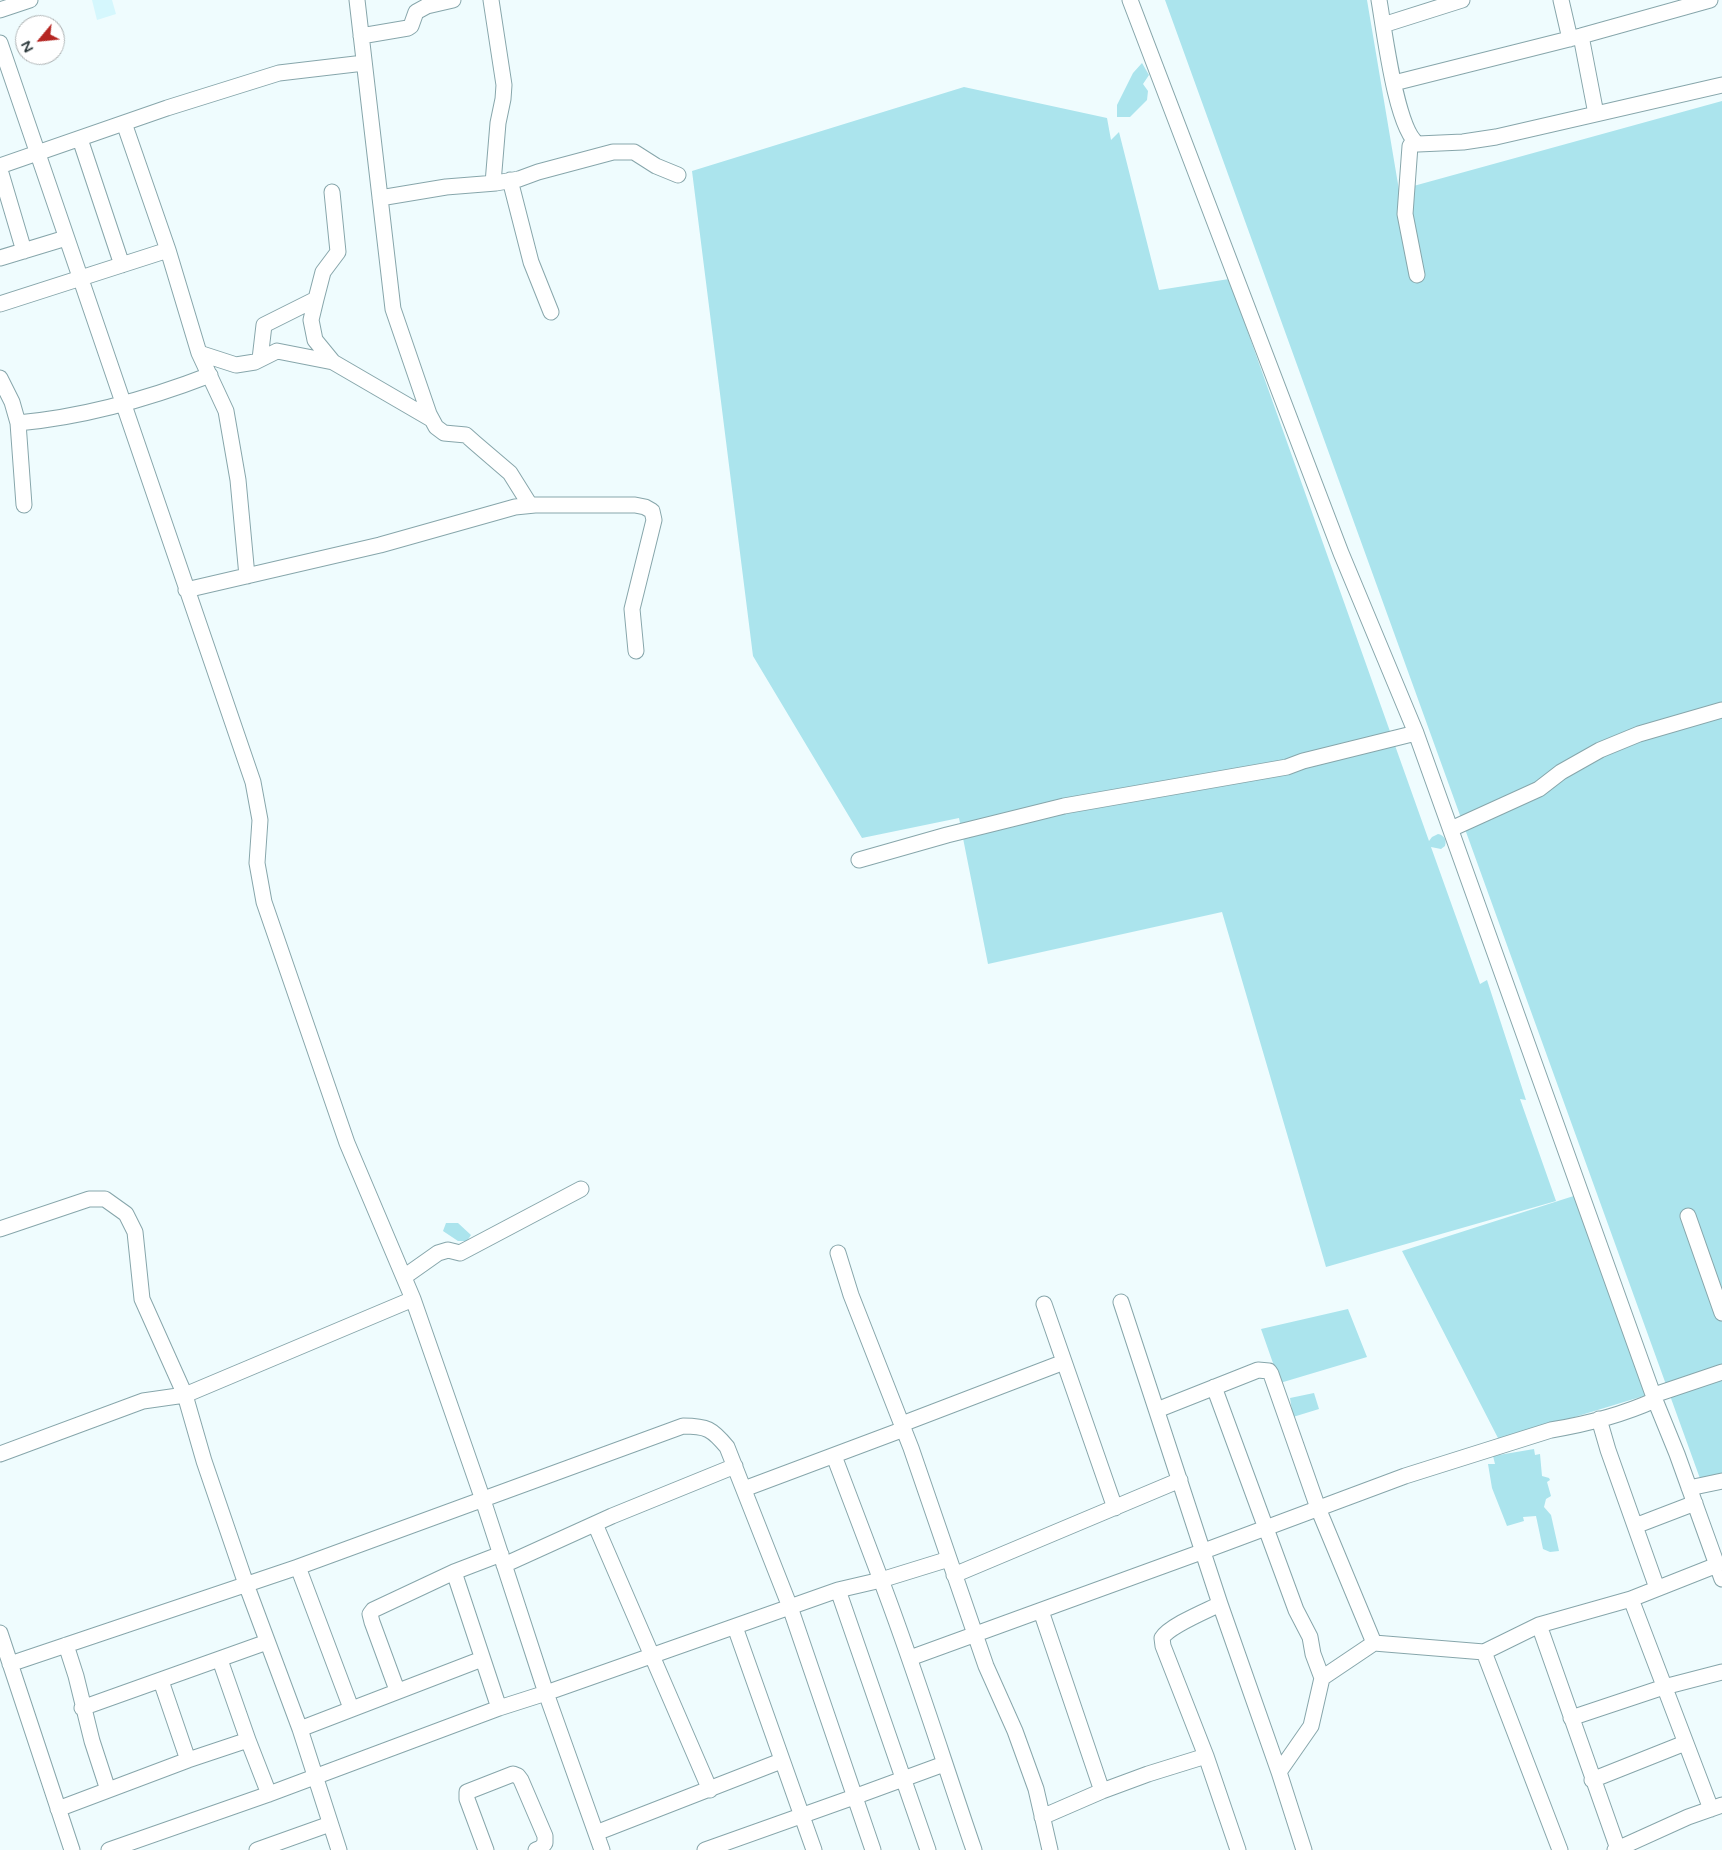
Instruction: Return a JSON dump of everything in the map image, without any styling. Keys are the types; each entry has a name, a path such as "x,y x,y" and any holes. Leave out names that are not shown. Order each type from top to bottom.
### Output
{"street":[{"path":"0,10 30,0"},
{"path":"357,0 393,309 431,419 436,427 444,433 466,436 475,442 510,473 530,505"},
{"path":"361,36 408,28 411,26 416,12 427,6 453,0"},
{"path":"491,0 504,85 498,123 494,183"},
{"path":"1130,0 1341,553 1416,733 1452,829 1654,1397 1722,1579"},
{"path":"1379,0 1394,83 1406,126 1414,141 1424,145 1496,137 1722,85"},
{"path":"1384,25 1462,0"},
{"path":"1561,0 1576,38 1596,114"},
{"path":"1394,83 1576,38 1710,0"},
{"path":"0,43 253,782 260,820 257,863 264,902 347,1143 413,1299 483,1500 546,1694 602,1850"},
{"path":"0,166 124,123 279,74 364,63"},
{"path":"124,123 168,250 199,353 226,411 231,431 239,489 247,576"},
{"path":"80,139 122,265"},
{"path":"1414,141 1410,146 1405,214 1417,275"},
{"path":"380,198 446,187 510,180 613,152 624,151 634,152 656,166 678,175"},
{"path":"0,170 7,219 24,251"},
{"path":"510,180 531,262 551,312"},
{"path":"332,192 338,252 324,272 316,299 311,320 315,340 334,362 431,419"},
{"path":"0,258 66,238"},
{"path":"0,304 168,250"},
{"path":"260,359 264,325 316,299"},
{"path":"199,353 236,364 260,359 277,351 334,362"},
{"path":"18,423 48,421 123,405 167,392 210,375"},
{"path":"0,378 12,402 18,423 24,505"},
{"path":"186,590 380,545 501,510 530,505 636,505 652,511 654,520 632,609 636,651"},
{"path":"1452,829 1539,789 1561,772 1600,750 1639,734 1722,710"},
{"path":"859,860 947,835 1064,806 1287,766 1416,733"},
{"path":"404,1278 438,1253 448,1250 460,1253 581,1189"},
{"path":"0,1229 89,1200 105,1199 126,1214 135,1232 142,1299 185,1395 204,1461 246,1584 300,1728 339,1850"},
{"path":"1688,1216 1722,1313"},
{"path":"838,1253 851,1295 903,1427 986,1666 1015,1731 1036,1789 1050,1850"},
{"path":"0,1454 143,1401 185,1395 413,1299"},
{"path":"1121,1302 1220,1604 1279,1772 1304,1850"},
{"path":"1044,1304 1115,1508"},
{"path":"744,1489 834,1456 1064,1362"},
{"path":"1157,1410 1258,1370 1264,1369 1271,1374 1318,1508 1374,1643"},
{"path":"910,1658 1458,1458 1551,1430 1576,1426 1631,1410 1654,1397 1722,1372"},
{"path":"1214,1387 1296,1610 1310,1637 1322,1678 1310,1726 1279,1772"},
{"path":"1599,1419 1608,1450 1657,1588"},
{"path":"10,1664 298,1567 683,1426 701,1426 716,1433 727,1447 735,1466 790,1607 873,1850"},
{"path":"834,1456 910,1658 974,1850"},
{"path":"397,1690 370,1614 379,1606 454,1572 502,1560 735,1466"},
{"path":"954,1575 1180,1480"},
{"path":"1689,1488 1722,1481"},
{"path":"1635,1526 1695,1503"},
{"path":"595,1524 710,1790"},
{"path":"109,1850 128,1847 499,1708 546,1694 838,1590 881,1580 949,1559"},
{"path":"1322,1678 1374,1643 1484,1652 1539,1625 1631,1599 1717,1564"},
{"path":"298,1567 351,1708"},
{"path":"454,1572 499,1708"},
{"path":"838,1590 928,1850"},
{"path":"1539,1625 1617,1849 1688,1817 1717,1807 1685,1743 1631,1599"},
{"path":"1220,1604 1165,1633 1162,1638 1163,1646 1206,1756 1238,1850"},
{"path":"1041,1610 1102,1791"},
{"path":"735,1627 814,1850"},
{"path":"0,1633 72,1850"},
{"path":"82,1708 267,1642"},
{"path":"66,1645 76,1676 82,1708 108,1790"},
{"path":"1484,1652 1560,1850"},
{"path":"300,1728 482,1659"},
{"path":"220,1660 268,1794"},
{"path":"1571,1718 1664,1687 1722,1672"},
{"path":"161,1681 188,1760"},
{"path":"58,1809 188,1760 248,1740"},
{"path":"1592,1780 1685,1743"},
{"path":"1042,1817 1102,1791 1206,1756"},
{"path":"596,1833 781,1761"},
{"path":"704,1850 944,1764"},
{"path":"486,1850 467,1799 467,1792 513,1774 521,1780 545,1836 545,1843 536,1850"},
{"path":"257,1850 280,1846 330,1824"}],"shaded area":[{"path":"92,0 112,0 116,14 97,20"},
{"path":"1165,0 1367,0 1399,190 1722,101 1722,1479 1702,1484"},
{"path":"1142,63 1149,75 1143,84 1148,91 1147,100 1130,117 1117,117 1117,105 1133,73"},
{"path":"964,87 1107,118 1111,140 1119,132 1159,290 1229,279 1429,841 1438,834 1442,835 1445,840 1446,844 1441,849 1431,847 1480,984 1487,980 1526,1100 1520,1099 1556,1201 1326,1267 1222,912 988,964 959,818 862,838 753,656 692,171"},
{"path":"1583,1193 1647,1395 1499,1440 1402,1251"},
{"path":"446,1223 458,1223 471,1235 467,1241 458,1241 443,1231"},
{"path":"1348,1309 1367,1357 1280,1383 1261,1329"},
{"path":"1314,1393 1319,1409 1293,1417 1290,1398"},
{"path":"1534,1449 1535,1455 1540,1454 1542,1476 1550,1480 1547,1482 1551,1496 1546,1499 1544,1507 1551,1515 1559,1551 1550,1552 1543,1549 1536,1516 1523,1517 1524,1521 1507,1526 1492,1488 1488,1464 1495,1464 1493,1456"}]}
